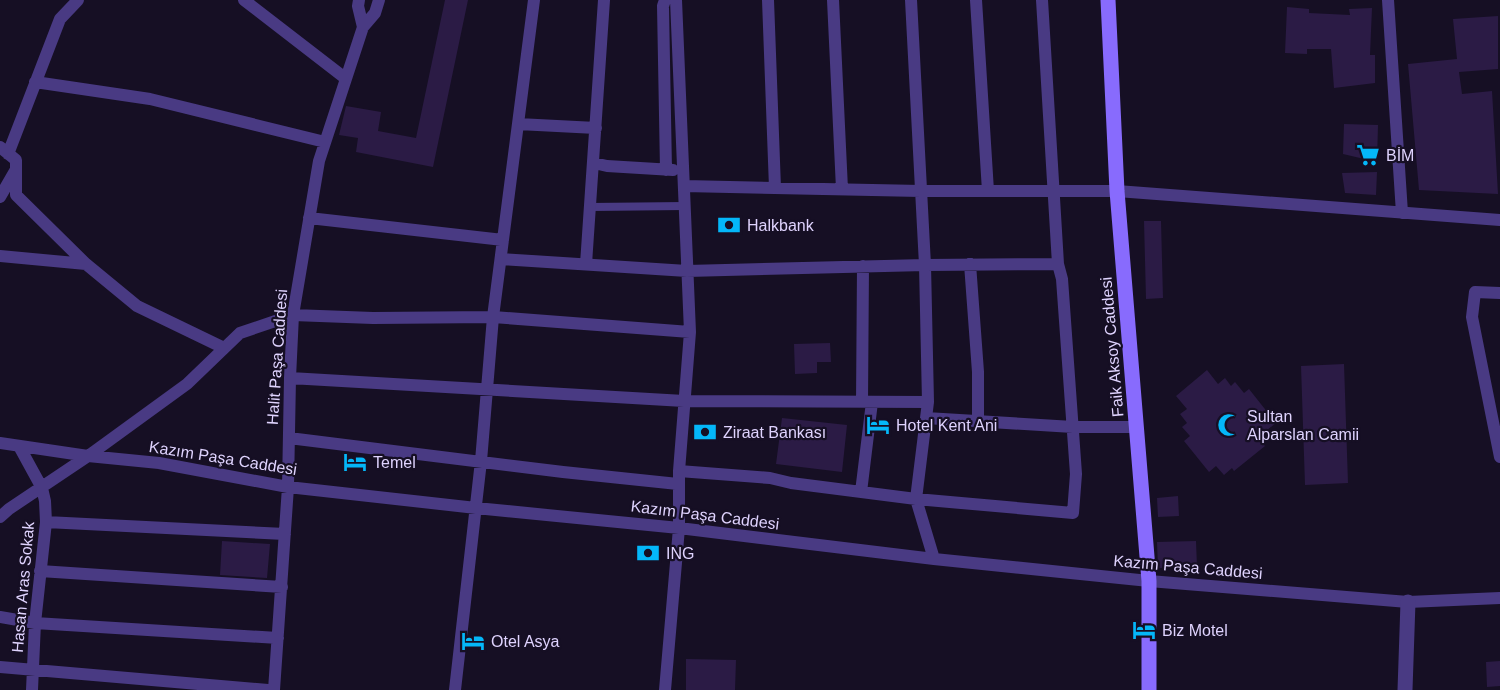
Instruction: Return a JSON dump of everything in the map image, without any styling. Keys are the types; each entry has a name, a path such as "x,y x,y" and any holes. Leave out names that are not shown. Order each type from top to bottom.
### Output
{"main road":[{"name":"Faik Aksoy Caddesi","path":"1108,0 1117,191 1149,581 1149,690"}],"street":[{"path":"78,0 60,19 4,150 16,160 16,195 86,264 137,306 224,348"},
{"path":"244,0 345,78"},
{"name":"Halit Paşa Caddesi","path":"274,690 288,487 293,315 319,161 363,27 358,6 359,0"},
{"path":"363,27 375,13 379,0"},
{"path":"455,690 481,461 493,317 534,0"},
{"path":"585,264 604,0"},
{"path":"666,0 663,6 666,170"},
{"path":"665,690 679,528 678,477 690,332 676,0"},
{"path":"768,0 775,188"},
{"path":"833,0 842,189"},
{"path":"911,0 925,265 928,402 916,500 934,560"},
{"path":"976,0 988,191"},
{"path":"289,438 563,472 770,478 791,483 916,500 1073,513 1076,474 1062,279 1058,264 1042,0"},
{"path":"1388,0 1402,213"},
{"path":"35,82 150,99 325,142"},
{"path":"518,124 596,128"},
{"path":"594,163 683,171"},
{"path":"0,197 16,170"},
{"path":"684,186 921,191 1117,191 1500,220"},
{"path":"590,207 685,206"},
{"path":"309,218 503,240"},
{"path":"0,256 86,264"},
{"path":"501,259 687,271 1058,264"},
{"path":"970,264 978,372 978,421"},
{"path":"861,492 867,402 863,266"},
{"path":"1500,293 1475,292 1472,317 1500,456"},
{"path":"0,517 187,384 240,333 293,315 373,318 493,317 690,332"},
{"path":"290,378 684,401 928,402"},
{"path":"926,418 1073,427 1136,427"},
{"name":"Kazım Paşa Caddesi","path":"0,443 88,456 159,463 288,487 679,528 934,560 1149,581 1408,602 1500,598"},
{"path":"19,446 42,488"},
{"name":"Hasan Aras Sokak","path":"32,690 35,623 46,522 42,488"},
{"path":"46,522 285,534"},
{"path":"40,571 282,587"},
{"path":"1405,690 1408,602"},
{"path":"0,617 35,623 278,638"},
{"path":"0,667 268,690"}],"building":[{"path":"445,0 468,0 433,167 356,152 358,138 339,135 346,106 381,112 378,131 416,138"},
{"path":"1287,7 1309,9 1309,13 1350,15 1349,9 1372,8 1370,55 1375,55 1375,83 1334,88 1331,49 1307,49 1307,54 1285,53"},
{"path":"1498,16 1498,69 1459,72 1462,94 1492,91 1498,194 1419,190 1408,64 1457,59 1453,19"},
{"path":"1344,124 1378,125 1377,162 1343,154"},
{"path":"1377,172 1376,195 1345,193 1342,173"},
{"path":"1144,221 1161,221 1163,298 1146,299"},
{"path":"830,343 831,362 817,362 817,373 795,374 794,344"},
{"path":"1344,364 1348,483 1305,485 1301,366"},
{"name":"Sultan Alparslan Camii","path":"1207,370 1218,384 1225,378 1231,386 1235,382 1244,393 1249,389 1276,423 1267,430 1272,437 1263,444 1265,446 1234,471 1232,468 1224,475 1216,466 1209,472 1184,441 1190,436 1182,427 1187,423 1180,414 1187,409 1176,396"},
{"path":"782,418 847,425 842,472 776,464"},
{"path":"1178,496 1179,516 1158,517 1157,498"},
{"path":"222,541 270,544 267,578 220,575"},
{"path":"1196,541 1197,567 1158,568 1157,542"},
{"path":"686,659 736,660 735,690 686,690"},
{"path":"1500,661 1500,686 1487,687 1486,662"}],"place":[{"name":"BİM","path":"1368,155"},
{"name":"Halkbank","path":"729,225"},
{"name":"Hotel Kent Ani","path":"878,425"},
{"name":"Sultan Alparslan Camii","path":"1229,425"},
{"name":"Ziraat Bankası","path":"705,432"},
{"name":"Temel","path":"355,462"},
{"name":"ING","path":"648,553"},
{"name":"Biz Motel","path":"1144,630"},
{"name":"Otel Asya","path":"473,641"}]}
